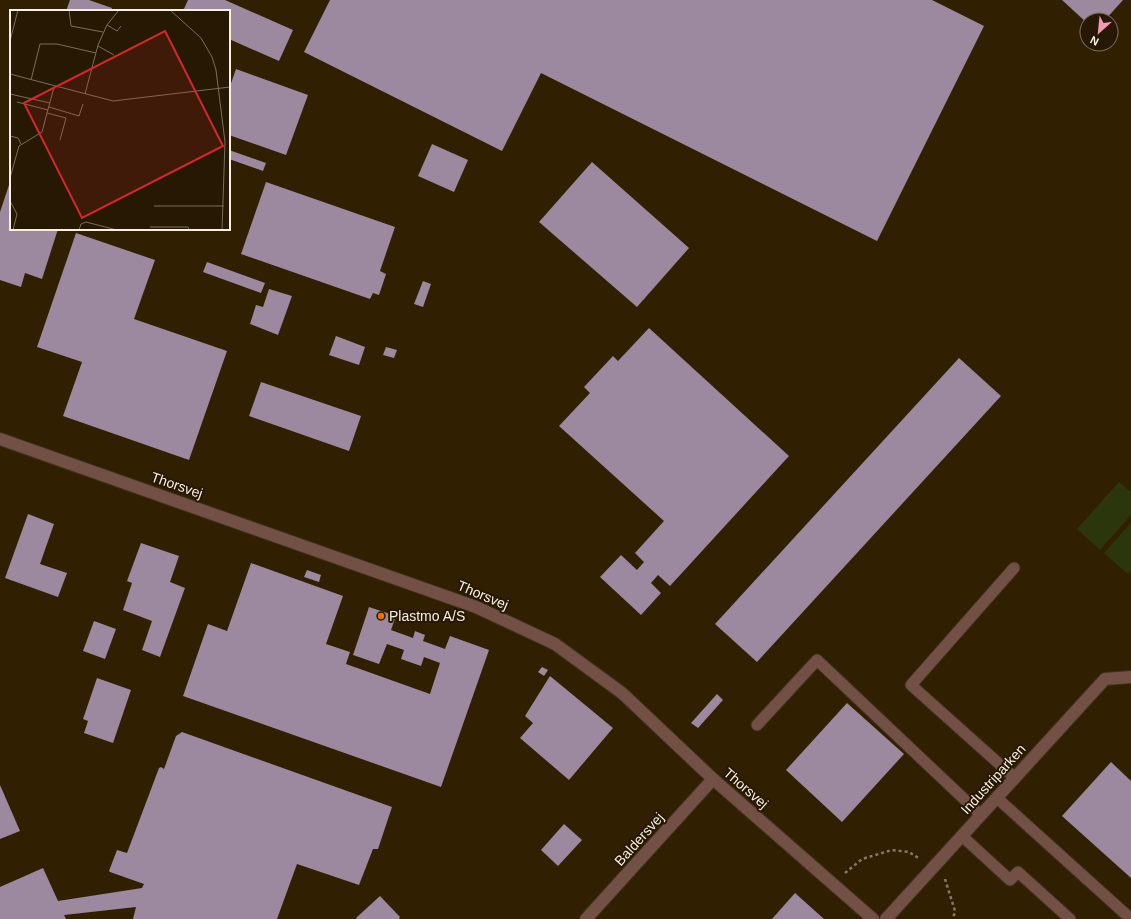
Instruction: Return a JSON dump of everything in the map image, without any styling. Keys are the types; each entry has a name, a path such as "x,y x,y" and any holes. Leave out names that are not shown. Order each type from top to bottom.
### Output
{"street":[{"name":"Thorsvej","path":"0,439 476,607 555,644 622,693 713,779 873,919"},
{"name":"Industriparken","path":"886,919 1105,679 1131,677"},
{"name":"Baldersvej","path":"586,919 713,779"}],"lane":[{"path":"1014,568 911,685 1015,778"},
{"path":"756,725 817,660 981,815"},
{"path":"997,798 1131,919"},
{"path":"962,836 1010,880 1018,872 1070,919"}],"path":[{"path":"833,884 862,859 892,850 909,852 933,867 944,876 955,911 953,919"}],"shaded area":[{"path":"0,0 1131,0 1131,919 0,919"}],"green space":[{"path":"1119,482 1131,492 1131,515 1100,550 1077,529"},
{"path":"1131,523 1131,571 1128,574 1104,553"}],"building":[{"path":"70,0 89,0 112,8 111,10 66,10"},
{"path":"188,0 225,0 293,30 279,61 230,39 230,10 183,10"},
{"path":"330,0 932,0 984,26 877,241 541,73 502,151 304,52"},
{"path":"1062,0 1123,0 1112,12 1079,12 1079,16"},
{"path":"236,69 308,95 286,155 230,135 230,86"},
{"path":"432,144 468,160 454,192 418,176"},
{"path":"230,150 266,163 263,171 230,159"},
{"path":"592,162 689,248 637,307 539,222"},
{"path":"10,182 10,230 58,230 42,279 25,273 21,287 0,280 0,212"},
{"path":"266,182 395,227 380,271 386,274 379,295 373,293 370,299 241,254"},
{"path":"76,233 155,260 134,319 227,351 189,460 63,416 82,362 37,347"},
{"path":"207,262 265,283 261,293 203,272"},
{"path":"423,281 431,284 423,307 414,304"},
{"path":"269,289 292,296 278,335 250,324 256,305 263,307"},
{"path":"649,328 789,456 670,586 658,575 651,583 661,593 641,615 600,577 621,555 637,570 644,562 635,553 664,521 559,426 590,393 584,387 613,356 618,361"},
{"path":"336,336 365,347 359,365 329,355"},
{"path":"386,347 397,350 394,358 383,355"},
{"path":"959,358 1001,396 757,662 715,624"},
{"path":"261,382 361,416 349,451 249,416"},
{"path":"28,514 54,524 40,564 67,573 58,597 5,578"},
{"path":"141,543 179,556 170,582 185,588 160,657 142,650 152,621 123,610 132,583 127,581"},
{"path":"251,563 343,596 326,644 350,652 346,664 430,694 440,663 424,657 421,666 401,659 404,650 387,644 379,664 353,655 369,607 396,616 391,630 413,638 415,631 425,635 423,641 445,649 450,636 489,650 441,787 183,696 208,624 227,631"},
{"path":"307,570 321,575 319,582 304,577"},
{"path":"94,621 116,629 105,659 83,651"},
{"path":"542,667 548,670 544,676 538,672"},
{"path":"550,676 613,728 569,780 520,738 533,723 525,716"},
{"path":"97,678 131,690 113,743 84,733 88,721 83,719"},
{"path":"717,694 723,700 698,728 691,723"},
{"path":"847,703 904,754 842,822 786,770"},
{"path":"182,732 392,807 378,849 373,849 359,885 297,864 277,919 133,919 136,907 64,915 66,919 0,919 0,887 43,868 58,901 142,888 144,884 109,871 117,850 127,853 159,768 161,767 164,769 176,736"},
{"path":"1111,762 1131,781 1131,878 1062,816"},
{"path":"0,785 20,831 0,839"},
{"path":"564,824 582,840 558,866 541,850"},
{"path":"795,893 824,919 772,919"},
{"path":"380,896 400,917 399,919 356,918"}],"place":[{"name":"Plastmo A/S","path":"381,616"}]}
